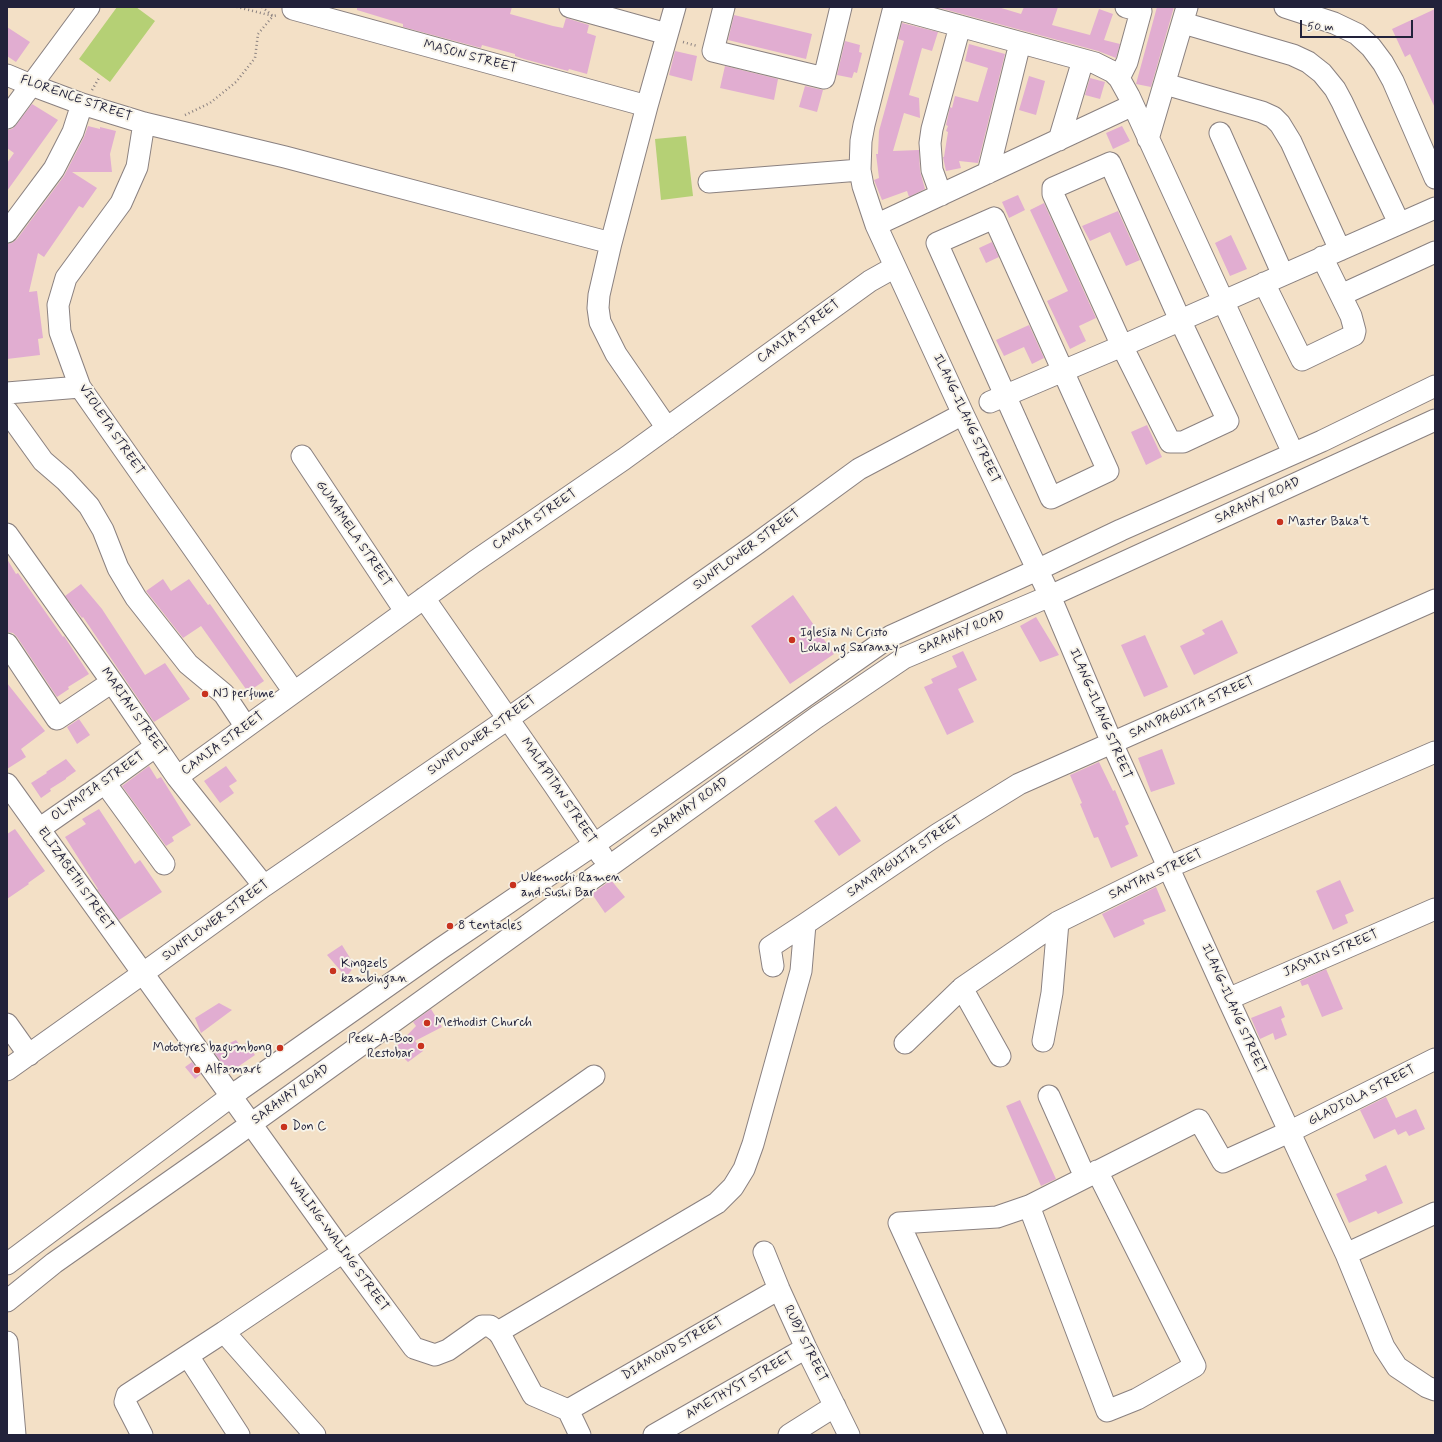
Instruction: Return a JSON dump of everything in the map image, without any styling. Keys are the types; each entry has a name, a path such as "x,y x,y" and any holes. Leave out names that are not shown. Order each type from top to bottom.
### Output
{"street":[{"path":"7,118 89,7"},
{"path":"570,7 668,34"},
{"path":"667,428 616,354 600,322 598,308 599,295 646,106 675,7"},
{"path":"724,7 713,51 824,78 841,7"},
{"path":"1285,7 1334,23 1357,34 1371,47 1383,63 1393,81 1435,178"},
{"path":"894,8 1083,60 1104,67 1119,78 1224,301 1293,453"},
{"name":"ILANG-ILANG STREET","path":"894,8 864,125 860,148 860,170 863,186 876,225 963,414 1050,596 1112,743 1346,1254 1384,1347 1397,1367 1426,1387 1435,1390"},
{"name":"MASON STREET","path":"293,9 646,106"},
{"path":"1119,78 1127,62 1134,9"},
{"path":"1148,140 1185,15 1292,55 1308,62 1322,73 1335,89 1342,102 1399,223"},
{"path":"941,195 932,170 930,143 932,129 960,26"},
{"path":"988,173 1020,43"},
{"path":"1059,140 1083,60"},
{"name":"FLORENCE STREET","path":"7,75 31,86 82,104 144,123 175,129 285,157 612,243"},
{"path":"1165,84 1262,112 1273,117 1280,124 1291,142 1331,254 1341,295 1351,316 1355,331 1354,335 1302,360 1264,283"},
{"path":"7,232 54,169 73,132 82,104"},
{"path":"876,225 1133,105"},
{"name":"VIOLETA STREET","path":"144,123 137,167 120,203 66,278 58,305 60,332 80,386 294,692"},
{"path":"1220,133 1284,275"},
{"path":"1110,163 1180,320 1228,421 1184,442 1170,442 1122,346 1053,194 1053,188 1110,163"},
{"path":"709,182 860,170"},
{"path":"997,398 1122,346 1435,208"},
{"path":"994,218 1108,471 1050,498 997,398 937,243 994,218"},
{"path":"1341,295 1435,252"},
{"name":"CAMIA STREET","path":"177,776 474,562 667,428 870,281 895,267"},
{"path":"7,393 80,386"},
{"name":"SARANAY ROAD","path":"7,1264 231,1096 440,949 595,844 891,636 1121,530 1322,441 1435,386"},
{"path":"7,411 43,461 65,480 89,506 103,530 118,568 136,598 188,664 224,694 246,726"},
{"name":"SUNFLOWER STREET","path":"7,1070 264,886 509,718 755,545 860,469 963,414"},
{"name":"SARANAY ROAD","path":"7,1301 54,1263 817,717 904,658 1050,596 1435,420"},
{"name":"GUMAMELA STREET","path":"302,456 405,612"},
{"name":"MARIAN STREET","path":"7,534 177,776 264,886"},
{"name":"MALAPITAN STREET","path":"424,598 509,718 595,844 608,867"},
{"name":"SAMPAGUITA STREET","path":"773,966 770,947 938,834 1019,784 1435,600"},
{"path":"7,644 57,719 112,682"},
{"name":"OLYMPIA STREET","path":"39,829 156,746"},
{"name":"SANTAN STREET","path":"904,1043 962,988 1058,922 1169,867 1435,752"},
{"path":"105,783 164,864"},
{"name":"ELIZABETH STREET","path":"7,784 142,974"},
{"name":"JASMIN STREET","path":"1228,999 1435,909"},
{"path":"1043,1041 1052,993 1058,922"},
{"path":"580,1435 568,1410 533,1395 498,1332 717,1203 733,1187 744,1169 752,1144 801,971 806,924"},
{"name":"WALING-WALING STREET","path":"142,974 414,1348 434,1355 448,1350 482,1326 490,1326 498,1332"},
{"path":"962,988 1000,1056"},
{"path":"7,1024 29,1055"},
{"name":"GLADIOLA STREET","path":"1091,1174 1199,1120 1223,1162 1289,1132 1435,1059"},
{"path":"142,1435 125,1402 127,1395 343,1252 594,1076"},
{"path":"1029,1206 1107,1410 1137,1399 1195,1366 1049,1096"},
{"path":"996,1435 899,1223 997,1217 1029,1206 1091,1174"},
{"path":"1346,1254 1435,1213"},
{"name":"RUBY STREET","path":"764,1252 806,1348 849,1435"},
{"name":"DIAMOND STREET","path":"568,1410 779,1289"},
{"path":"224,1332 315,1435"},
{"path":"7,1342 15,1435"},
{"name":"AMETHYST STREET","path":"654,1435 806,1348"},
{"path":"188,1356 239,1435"},
{"path":"789,1435 835,1406"}],"path":[{"path":"175,129 178,121 188,113 210,103 236,82 255,58 258,34 273,16 237,7"},
{"path":"668,34 684,42 713,51"}],"green space":[{"path":"117,7 136,7 155,21 110,82 79,59"},
{"path":"686,136 693,196 661,200 655,139"}],"building":[{"path":"357,7 512,7 510,14 553,26 563,28 566,18 589,25 587,33 596,36 587,74 569,69 568,71 524,59 515,56 515,54 482,45 481,48 403,27 403,24 357,10"},
{"path":"936,7 998,7 1021,14 1024,7 1058,7 1052,25 1090,35 1099,9 1113,14 1104,40 1120,44 1116,58 1098,51"},
{"path":"1157,7 1174,7 1151,87 1136,84"},
{"path":"1435,9 1435,108 1410,54 1405,57 1392,29"},
{"path":"734,15 812,34 806,59 728,40"},
{"path":"902,23 938,32 932,51 922,48 909,95 919,98 920,118 904,113 893,151 919,150 920,171 925,189 909,197 907,191 882,200 874,180 879,178 876,154 878,154 879,131 904,41 898,39"},
{"path":"7,27 30,42 16,62 7,56"},
{"path":"845,41 860,45 859,52 862,53 857,73 854,72 852,78 837,75"},
{"path":"969,44 1005,54 978,163 959,161 961,168 946,171 943,157 948,132 946,131 948,126 946,125 950,107 952,108 955,96 978,102 988,68 965,61"},
{"path":"675,51 697,56 692,81 669,75"},
{"path":"725,66 778,79 774,100 720,88"},
{"path":"1029,76 1045,81 1036,115 1019,110"},
{"path":"1090,78 1105,82 1100,99 1085,95"},
{"path":"805,86 823,90 817,112 799,107"},
{"path":"32,104 58,120 7,191 7,163 14,153 7,148 7,130 12,129 16,125"},
{"path":"88,126 116,131 110,154 112,172 72,172 97,188 83,208 79,206 44,257 38,253 29,292 37,291 43,338 38,339 40,355 7,359 7,244 12,243 17,239 64,176"},
{"path":"1122,126 1130,141 1113,149 1106,133"},
{"path":"1018,195 1025,210 1009,218 1002,202"},
{"path":"1044,203 1096,318 1079,326 1086,341 1070,349 1047,301 1068,291 1030,210"},
{"path":"1118,211 1140,260 1126,266 1110,232 1090,241 1082,226"},
{"path":"1231,235 1247,269 1230,276 1215,243"},
{"path":"992,242 999,257 986,263 979,248"},
{"path":"1029,325 1044,358 1032,364 1024,347 1004,356 996,340"},
{"path":"1147,425 1162,457 1146,465 1131,432"},
{"path":"7,559 16,574 18,573 63,637 64,636 89,674 68,687 69,689 57,697 17,637 13,633 7,632"},
{"path":"163,579 171,591 189,579 208,605 210,604 264,681 248,692 201,626 183,638 146,591"},
{"path":"81,584 102,609 145,675 165,663 190,699 154,722 83,617 82,618 65,596"},
{"name":"Iglesia Ni Cristo Lokal ng Saranay","path":"793,595 834,654 790,684 751,626"},
{"path":"1036,617 1059,655 1040,662 1020,626"},
{"path":"1222,620 1238,653 1194,675 1180,646 1205,634 1202,630"},
{"path":"1145,635 1168,687 1144,697 1121,645"},
{"path":"963,651 977,680 958,689 974,722 947,735 924,687 933,683 931,679 957,667 952,656"},
{"path":"7,683 45,731 21,749 26,757 7,769"},
{"path":"79,719 90,735 77,744 67,727"},
{"path":"1162,749 1175,784 1151,792 1138,758"},
{"path":"66,759 76,771 50,789 51,791 41,798 31,783"},
{"path":"1099,762 1113,791 1115,790 1129,824 1125,826 1138,856 1111,868 1098,837 1094,838 1080,804 1082,803 1070,775"},
{"path":"149,766 157,779 161,777 191,825 172,837 174,841 166,846 122,786"},
{"path":"226,766 237,781 229,786 234,793 220,803 204,781"},
{"path":"836,806 861,841 839,856 814,821"},
{"path":"99,809 135,864 140,860 162,892 119,920 97,889 65,837 86,824 82,819"},
{"path":"15,829 45,871 7,899 7,834"},
{"path":"611,880 625,897 605,913 592,894"},
{"path":"1340,880 1354,911 1345,915 1348,923 1333,930 1316,891"},
{"path":"1156,887 1166,911 1143,920 1145,924 1114,938 1102,914"},
{"path":"342,945 355,966 346,977 327,955"},
{"path":"1326,969 1343,1009 1322,1017 1308,984 1302,986 1300,981"},
{"path":"219,1003 232,1010 201,1033 195,1018"},
{"path":"1281,1006 1285,1017 1281,1019 1287,1035 1275,1040 1273,1033 1260,1039 1251,1018"},
{"path":"431,1009 442,1027 415,1041 423,1051 408,1062 397,1051 393,1053 392,1051 416,1026 413,1022"},
{"path":"236,1040 239,1044 223,1057 246,1043 255,1055 229,1073 213,1051"},
{"path":"192,1062 201,1074 195,1079 185,1067"},
{"path":"1386,1097 1396,1118 1416,1109 1425,1129 1409,1136 1406,1131 1398,1135 1395,1129 1374,1139 1360,1110"},
{"path":"1020,1100 1056,1179 1041,1186 1006,1106"},
{"path":"1386,1165 1403,1203 1378,1214 1376,1211 1349,1223 1336,1194 1367,1180 1365,1175"}],"place":[{"name":"Master Baka't","path":"1280,522"},
{"name":"Iglesia Ni Cristo Lokal ng Saranay","path":"792,640"},
{"name":"NJ perfume","path":"205,694"},
{"name":"Ukemochi Ramen and Sushi Bar","path":"513,885"},
{"name":"8 tentacles","path":"450,926"},
{"name":"Kingzels kambingan","path":"333,971"},
{"name":"Methodist Church","path":"427,1023"},
{"name":"Peek-A-Boo Restobar","path":"421,1046"},
{"name":"Mototyres bagumbong","path":"280,1048"},
{"name":"Alfamart","path":"197,1070"},
{"name":"Don C","path":"284,1127"}]}
